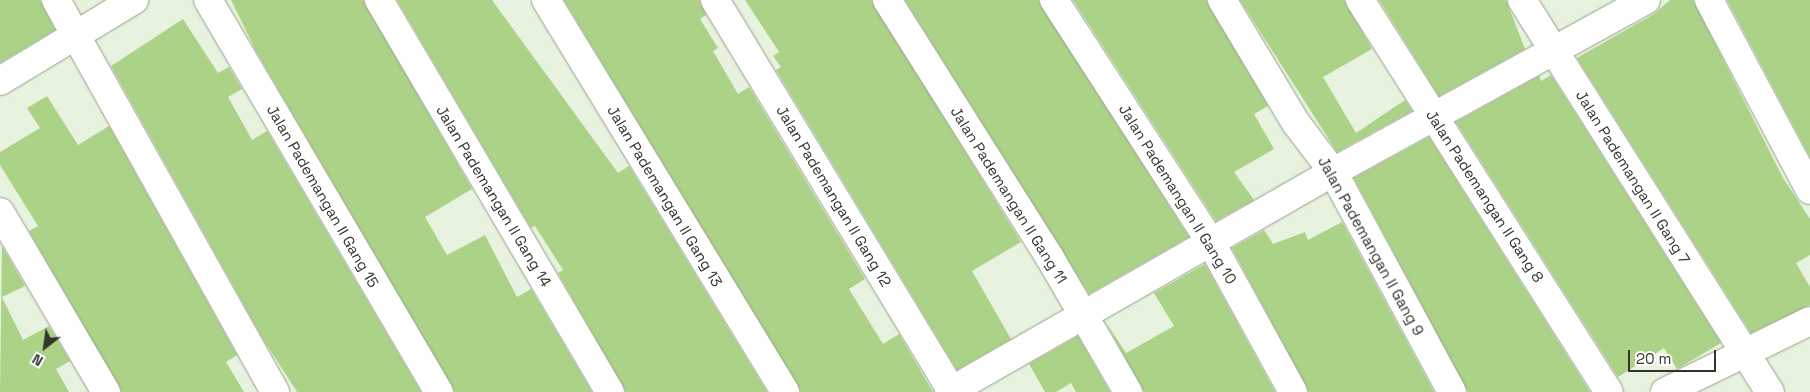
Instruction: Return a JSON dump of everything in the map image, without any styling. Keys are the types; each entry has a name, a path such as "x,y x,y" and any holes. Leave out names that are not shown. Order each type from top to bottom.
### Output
{"street":[{"path":"56,0 275,392"},
{"path":"0,81 82,44 134,0"},
{"name":"Jalan Pademangan II Gang 15","path":"208,0 439,392"},
{"name":"Jalan Pademangan II Gang 14","path":"379,0 610,392"},
{"name":"Jalan Pademangan II Gang 13","path":"546,0 785,392"},
{"name":"Jalan Pademangan II Gang 12","path":"715,0 951,392"},
{"name":"Jalan Pademangan II Gang 11","path":"887,0 1084,314 1128,392"},
{"name":"Jalan Pademangan II Gang 10","path":"1054,0 1210,242 1294,392"},
{"name":"Jalan Pademangan II Gang 9","path":"1222,0 1296,123 1332,172 1452,392"},
{"name":"Jalan Pademangan II Gang 8","path":"1360,0 1609,392"},
{"name":"Jalan Pademangan II Gang 7","path":"1522,0 1770,392"},
{"path":"951,392 1332,172 1434,118 1553,50 1646,0"},
{"path":"1709,0 1810,190"},
{"path":"0,212 106,392"},
{"path":"1665,392 1810,321"}],"building":[{"path":"0,0 40,0 55,30 0,63"},
{"path":"231,0 363,0 472,189 425,217 447,255 485,235 517,297 531,289 592,392 455,392 256,51"},
{"path":"397,0 492,0 618,173 629,166 767,392 626,392 558,273 563,270 535,226 531,228"},
{"path":"564,0 699,0 706,15 700,19 718,48 713,51 738,94 749,87 865,279 849,289 883,344 899,334 933,392 801,392"},
{"path":"745,0 871,0 1021,242 972,271 1011,339 957,370 776,70 781,67 773,56 779,52"},
{"path":"905,0 1038,0 1189,237 1089,294"},
{"path":"1073,0 1206,0 1268,106 1254,114 1274,149 1234,172 1254,200 1216,221"},
{"path":"1240,0 1344,0 1372,49 1323,77 1356,133 1405,100 1412,111 1337,152"},
{"path":"1379,0 1506,0 1525,49 1439,96"},
{"path":"1670,0 1693,0 1783,178 1810,219 1810,255 1796,263 1810,287 1810,305 1751,333 1577,58 1654,14"},
{"path":"1727,0 1810,0 1810,157"},
{"path":"183,19 218,73 229,67 242,89 228,97 252,140 267,131 421,392 297,392 263,339 111,66"},
{"path":"1551,75 1721,343 1677,369 1664,348 1618,377 1456,122 1539,76 1541,81"},
{"path":"47,96 78,145 109,126 237,355 226,362 244,392 122,392 29,231 38,226 0,165 0,152 40,128 27,108"},
{"path":"1429,137 1590,392 1468,392 1354,178"},
{"path":"1342,222 1434,392 1309,392 1232,248 1264,230 1273,244 1305,232 1308,240"},
{"path":"2,246 25,286 2,297 23,340 49,326 70,361 56,369 69,392 0,392"},
{"path":"1205,264 1275,392 1144,392 1105,321 1126,353 1174,326 1154,293"},
{"path":"1078,336 1110,392 1076,392 1071,383 1056,392 1045,392 1029,364"}]}
